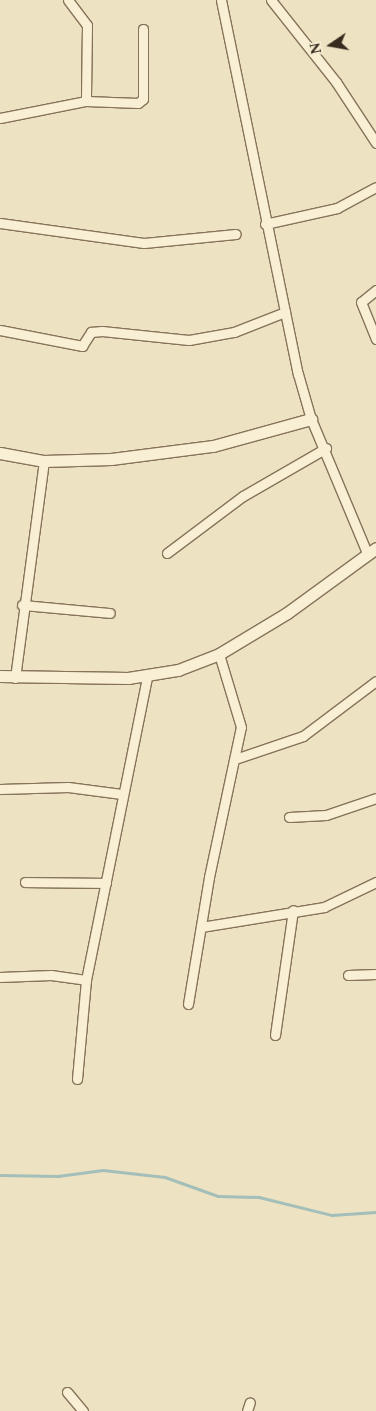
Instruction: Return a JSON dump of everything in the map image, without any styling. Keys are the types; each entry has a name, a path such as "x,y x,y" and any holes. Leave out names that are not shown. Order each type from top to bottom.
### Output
{"street":[{"path":"68,0 87,25 86,101"},
{"path":"0,676 15,678 147,678 219,654 287,613 372,551 311,419 265,224 220,0"},
{"path":"271,0 336,82 376,143"},
{"path":"0,118 86,101 112,104 143,99 143,29"},
{"path":"265,224 337,208 376,186"},
{"path":"0,223 144,243 236,234"},
{"path":"376,290 361,302 376,339"},
{"path":"0,330 82,346 97,331 189,340 234,332 285,312"},
{"path":"0,453 44,461 111,459 213,446 311,419"},
{"path":"167,553 243,496 326,448"},
{"path":"15,678 22,604 44,461"},
{"path":"22,604 110,613"},
{"path":"188,1004 201,927 238,758 239,708 219,654"},
{"path":"77,1079 86,980 122,794 147,678"},
{"path":"238,758 303,736 376,681"},
{"path":"0,789 68,787 122,794"},
{"path":"289,817 326,815 376,798"},
{"path":"25,882 106,884"},
{"path":"201,927 293,910 324,907 376,882"},
{"path":"275,1035 293,910"},
{"path":"348,975 376,974"},
{"path":"0,978 51,975 86,980"},
{"path":"67,1392 83,1411"}],"waterway":[{"path":"0,1175 58,1176 103,1170 165,1177 218,1196 259,1197 332,1215 376,1212"}]}
